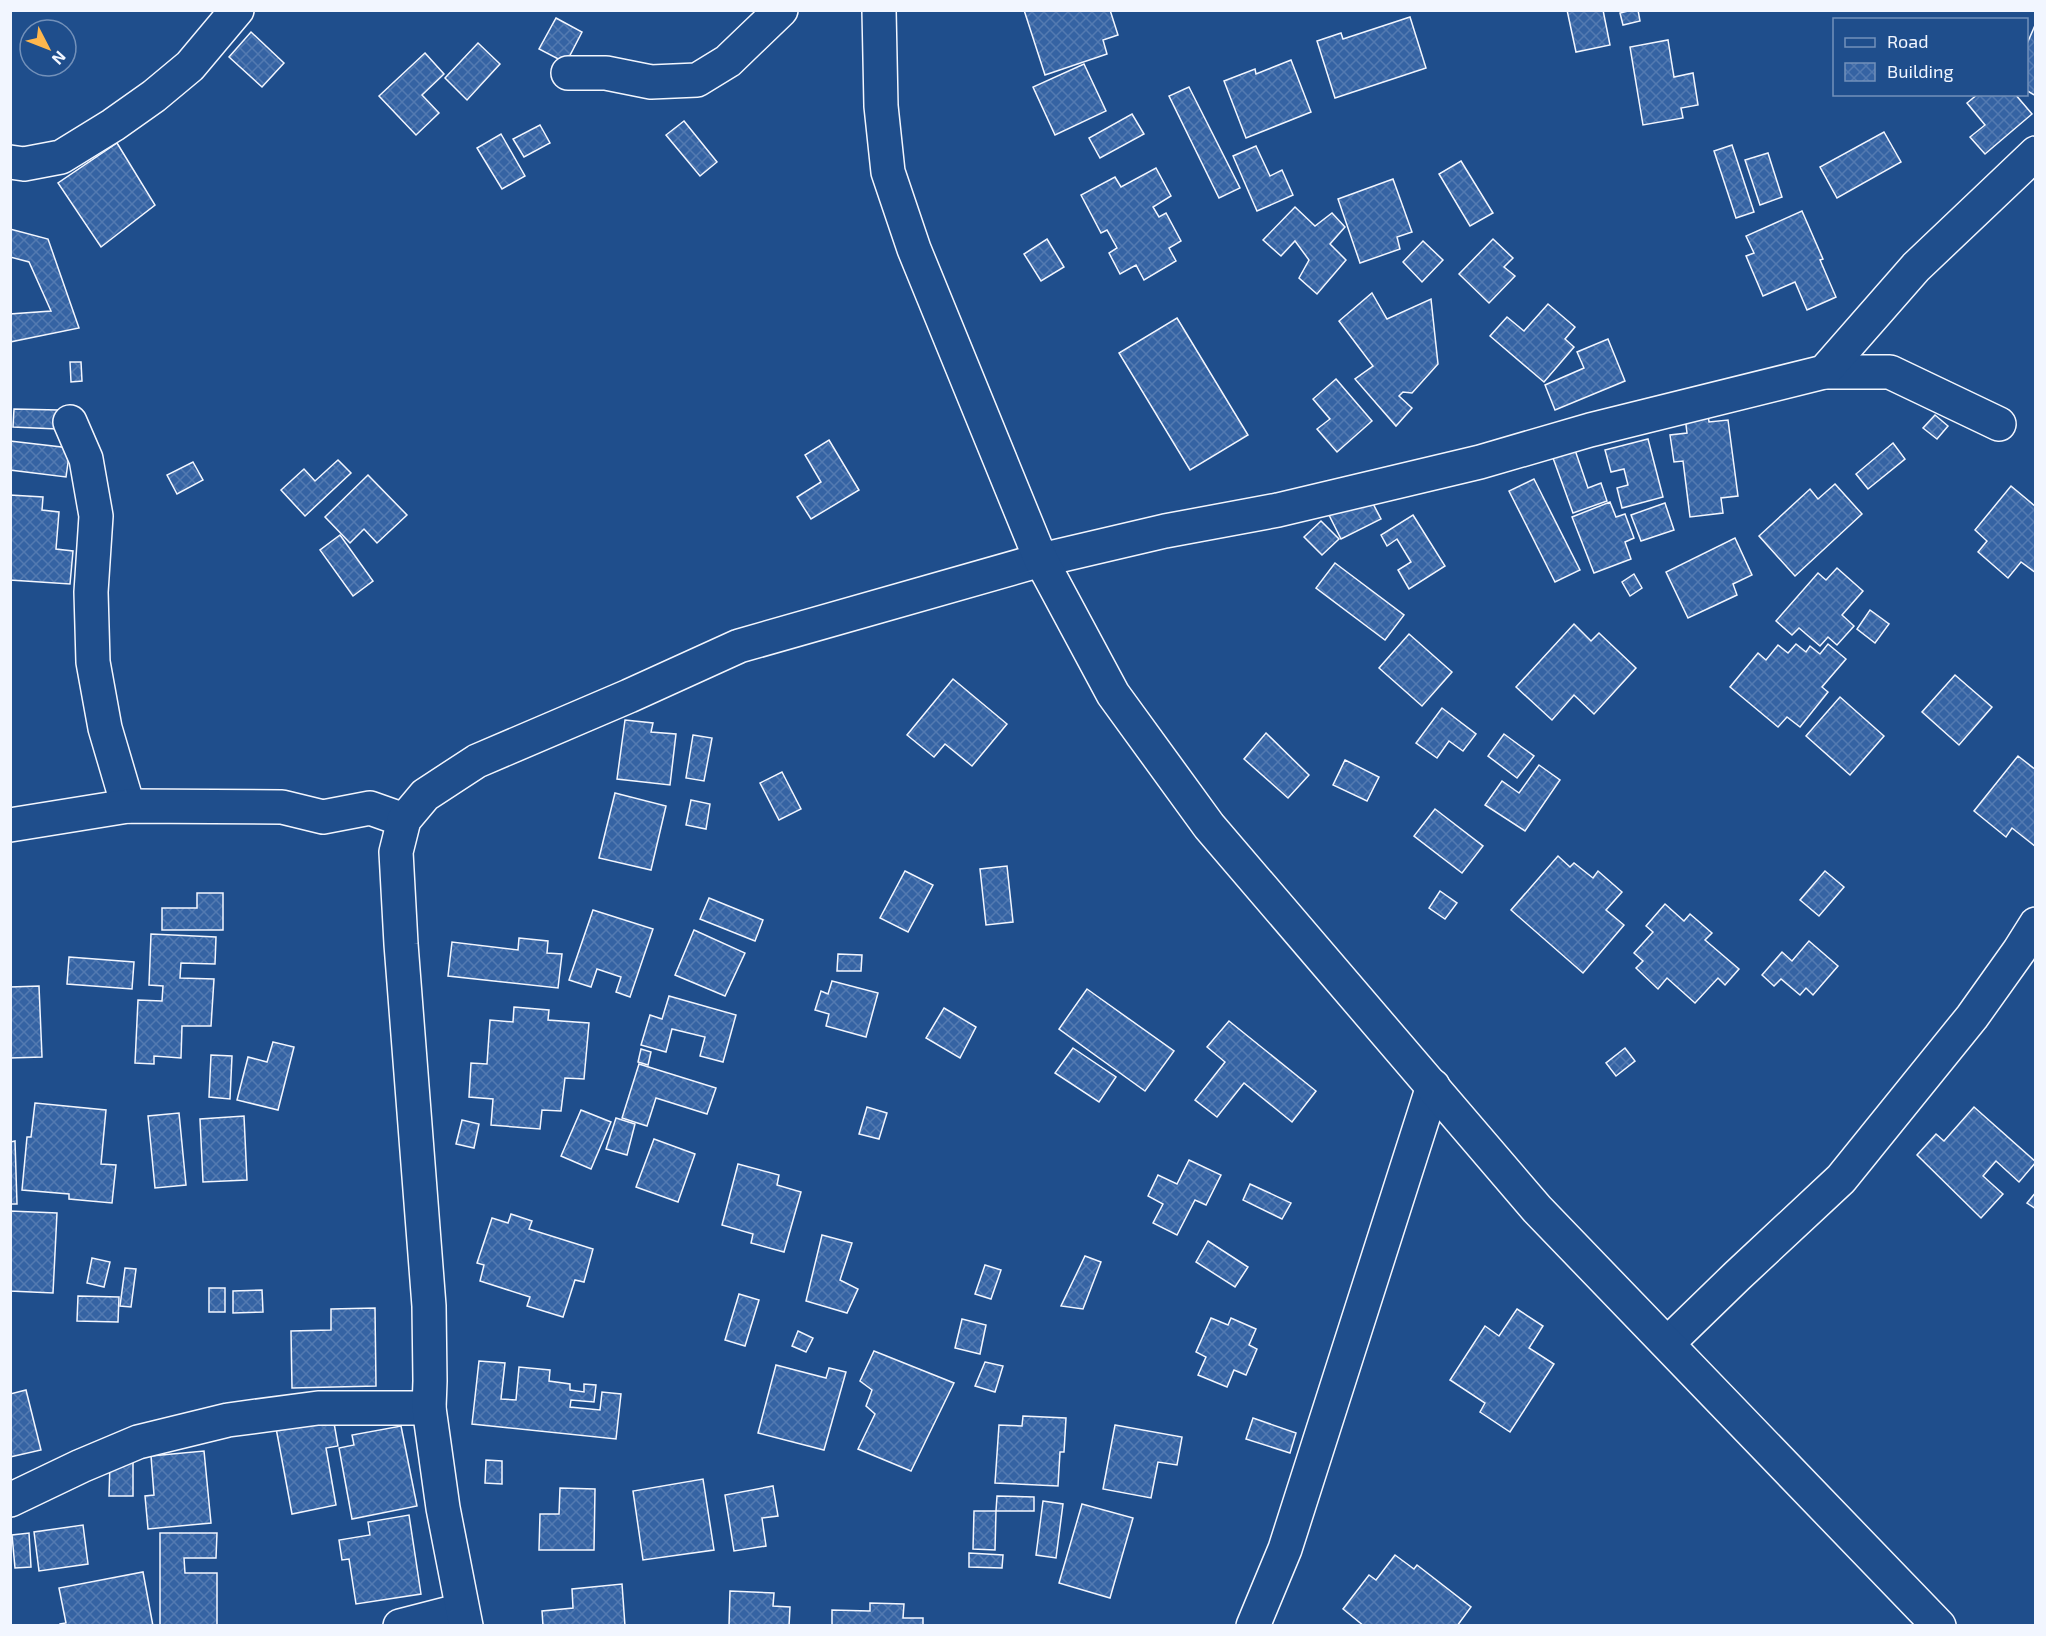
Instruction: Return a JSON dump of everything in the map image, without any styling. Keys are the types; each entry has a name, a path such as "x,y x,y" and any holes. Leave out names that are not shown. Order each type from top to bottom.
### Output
{"street":[{"path":"10,162 24,164 61,157 113,126 190,66 237,10"},
{"path":"568,74 606,73 651,82 697,80 728,62 781,10"},
{"path":"879,10 881,106 888,172 914,249 1041,560 1113,694 1209,826 1537,1209 1939,1626"},
{"path":"1824,372 1916,267 2036,153"},
{"path":"400,1626 464,1618 443,1508 429,1408 429,1306 396,852 404,820 425,795 477,761 739,646 1041,560 1165,531 1278,510 1480,462 1590,429 1824,372 1890,372 1999,424"},
{"path":"70,422 86,459 96,516 92,592 93,662 105,728 128,806"},
{"path":"10,825 128,806 282,807 323,817 370,808 404,820"},
{"path":"1668,1343 1841,1179 1972,1017 2036,924"},
{"path":"1252,1626 1285,1549 1433,1086"},
{"path":"10,1500 138,1442 228,1420 318,1408 429,1408"}],"building":[{"path":"1024,10 1110,10 1118,35 1103,40 1107,54 1045,75"},
{"path":"1567,10 1603,10 1610,45 1576,52"},
{"path":"1638,10 1640,21 1623,25 1620,13"},
{"path":"1410,17 1426,68 1335,98 1317,41 1341,33 1343,39"},
{"path":"556,18 582,32 566,63 539,49"},
{"path":"2036,23 2036,96 2028,91 2028,41"},
{"path":"251,32 284,63 262,87 229,57"},
{"path":"1668,40 1674,77 1693,73 1698,105 1681,108 1683,118 1643,125 1630,47"},
{"path":"478,43 500,64 467,100 445,78"},
{"path":"425,53 444,74 422,95 439,113 416,135 379,96"},
{"path":"1291,60 1311,112 1246,138 1224,81 1255,69 1256,74"},
{"path":"1084,64 1106,111 1055,135 1033,87"},
{"path":"1189,87 1240,188 1219,198 1169,96"},
{"path":"1976,96 2017,96 2032,114 1985,154 1970,137 1985,125 1967,103"},
{"path":"1132,114 1144,134 1100,158 1089,138"},
{"path":"684,121 717,162 700,176 666,135"},
{"path":"540,125 550,143 524,157 513,139"},
{"path":"1884,132 1901,162 1837,198 1820,167"},
{"path":"501,134 525,176 502,189 477,148"},
{"path":"117,143 155,205 101,247 58,183"},
{"path":"1732,145 1754,212 1736,218 1714,151"},
{"path":"1256,146 1270,176 1282,170 1293,195 1257,211 1233,156"},
{"path":"1768,153 1782,197 1760,205 1745,160"},
{"path":"1461,161 1493,213 1470,226 1439,174"},
{"path":"1156,168 1171,196 1153,207 1159,217 1166,213 1181,241 1169,248 1176,261 1144,280 1136,265 1120,274 1109,253 1117,248 1107,230 1101,233 1081,195 1115,177 1121,187"},
{"path":"1393,179 1412,232 1397,237 1400,249 1360,263 1338,199"},
{"path":"1295,207 1315,226 1332,213 1345,227 1330,244 1346,260 1317,294 1299,278 1309,260 1295,241 1281,256 1263,240"},
{"path":"1802,211 1823,259 1820,260 1836,297 1807,310 1795,282 1763,296 1746,256 1754,253 1746,236"},
{"path":"10,229 48,239 79,328 10,342 10,314 51,311 29,262 10,257"},
{"path":"1047,239 1064,267 1041,281 1024,254"},
{"path":"1493,239 1513,258 1504,267 1515,276 1489,303 1459,274"},
{"path":"1423,241 1443,260 1422,282 1403,262"},
{"path":"1372,293 1387,319 1431,299 1438,364 1412,393 1403,392 1399,396 1412,408 1396,426 1355,379 1373,366 1339,321"},
{"path":"1548,304 1575,327 1565,339 1574,347 1544,382 1490,336 1507,317 1524,331"},
{"path":"1177,318 1248,435 1190,470 1119,353"},
{"path":"1608,339 1625,381 1555,410 1545,385 1584,368 1577,352"},
{"path":"70,362 81,362 82,381 71,382"},
{"path":"1336,379 1372,421 1337,452 1317,429 1330,419 1313,399"},
{"path":"14,409 58,410 57,429 13,427"},
{"path":"1708,414 1709,422 1728,420 1738,496 1721,498 1723,513 1690,517 1683,461 1674,462 1670,435 1687,433 1685,417"},
{"path":"1935,415 1948,426 1937,439 1923,428"},
{"path":"1648,439 1663,497 1622,508 1617,488 1628,485 1624,469 1611,472 1605,450"},
{"path":"829,440 859,490 811,519 797,497 821,482 805,455"},
{"path":"10,441 70,448 66,477 10,470"},
{"path":"1893,443 1905,459 1868,489 1856,474"},
{"path":"1575,450 1588,488 1601,483 1607,501 1573,513 1553,458"},
{"path":"338,460 351,473 305,516 281,490 304,469 315,481"},
{"path":"193,462 203,480 177,494 167,475"},
{"path":"368,475 407,515 377,543 364,529 350,543 325,517"},
{"path":"1534,479 1580,570 1555,582 1509,491"},
{"path":"1835,484 1862,514 1795,576 1759,536 1810,489 1818,499"},
{"path":"2011,486 2036,507 2036,573 2021,562 2008,578 1978,552 1987,541 1975,530"},
{"path":"10,495 43,497 42,510 59,512 56,549 73,551 70,584 10,580"},
{"path":"1369,496 1381,519 1341,539 1329,515"},
{"path":"1610,502 1616,517 1625,514 1634,538 1625,542 1631,559 1594,573 1572,517"},
{"path":"1665,503 1674,530 1641,541 1631,515"},
{"path":"1413,515 1445,566 1409,589 1398,570 1411,562 1397,539 1387,546 1381,535"},
{"path":"1321,521 1339,539 1322,555 1304,537"},
{"path":"340,535 373,581 353,596 320,550"},
{"path":"1735,538 1752,575 1733,584 1737,595 1688,618 1666,572"},
{"path":"1335,563 1404,615 1385,640 1316,588"},
{"path":"1837,568 1863,591 1842,615 1854,626 1837,645 1828,637 1820,646 1799,628 1792,635 1776,621 1818,573 1826,580"},
{"path":"1634,574 1642,588 1630,596 1622,582"},
{"path":"1870,610 1889,624 1875,643 1857,629"},
{"path":"1574,624 1591,641 1599,633 1636,668 1594,714 1574,695 1552,720 1516,687"},
{"path":"1409,634 1452,672 1422,706 1379,668"},
{"path":"1796,644 1806,652 1810,646 1820,654 1828,644 1846,659 1822,687 1828,692 1800,727 1787,717 1778,727 1730,687 1758,653 1766,660 1778,645 1788,653"},
{"path":"1955,675 1992,707 1959,745 1922,712"},
{"path":"953,679 1007,724 972,766 945,744 934,757 907,735"},
{"path":"1840,697 1884,736 1850,775 1806,736"},
{"path":"1442,708 1476,734 1463,751 1449,741 1437,758 1416,743"},
{"path":"625,720 653,723 651,732 676,734 670,785 617,779"},
{"path":"1266,733 1309,775 1288,798 1244,759"},
{"path":"1504,734 1534,756 1517,778 1488,756"},
{"path":"693,735 712,738 704,781 686,778"},
{"path":"2018,756 2036,770 2036,847 2012,828 2006,837 1974,811"},
{"path":"1345,760 1379,777 1367,801 1333,785"},
{"path":"1539,765 1560,780 1525,831 1485,805 1502,781 1519,793"},
{"path":"782,772 801,809 779,820 760,783"},
{"path":"615,793 666,806 651,870 599,858"},
{"path":"691,800 710,804 706,829 686,825"},
{"path":"1435,809 1483,846 1462,873 1414,836"},
{"path":"1558,856 1570,867 1574,863 1593,878 1598,871 1622,892 1606,910 1624,925 1583,973 1511,910"},
{"path":"1007,866 1013,922 986,925 980,869"},
{"path":"905,871 933,885 908,932 880,918"},
{"path":"1825,871 1844,887 1819,916 1800,900"},
{"path":"1440,891 1457,903 1445,919 1429,908"},
{"path":"197,893 223,893 223,930 162,930 162,908 197,908"},
{"path":"709,898 763,920 755,941 700,919"},
{"path":"1665,904 1684,921 1690,914 1712,933 1705,940 1739,969 1725,985 1718,978 1695,1003 1667,978 1658,989 1636,968 1643,961 1634,953 1653,932 1646,926"},
{"path":"593,910 653,929 630,997 616,992 621,977 597,969 591,987 569,980"},
{"path":"694,930 745,953 725,996 675,975"},
{"path":"151,934 216,937 215,964 181,963 180,978 214,979 211,1026 182,1026 181,1058 154,1056 154,1064 135,1063 138,1000 162,1001 163,986 149,985"},
{"path":"519,938 548,941 547,953 562,954 558,988 448,976 452,942 518,950"},
{"path":"1809,941 1838,966 1813,995 1806,988 1800,995 1781,979 1774,986 1762,975 1782,952 1792,961"},
{"path":"838,954 862,955 861,971 837,971"},
{"path":"69,957 134,962 132,989 67,984"},
{"path":"832,981 878,993 866,1037 826,1026 829,1014 815,1010 821,991 828,994"},
{"path":"39,986 42,1057 10,1058 10,987"},
{"path":"1087,989 1174,1051 1145,1091 1059,1029"},
{"path":"669,996 736,1015 723,1062 700,1056 705,1037 672,1029 666,1052 641,1045 650,1015 662,1019"},
{"path":"514,1007 549,1010 548,1020 589,1023 584,1079 565,1078 561,1111 542,1110 540,1129 491,1125 493,1099 469,1097 471,1063 487,1064 490,1020 513,1022"},
{"path":"944,1008 976,1027 960,1058 926,1038"},
{"path":"1229,1021 1316,1091 1292,1122 1244,1083 1217,1117 1195,1100 1225,1062 1207,1047"},
{"path":"273,1042 294,1047 278,1110 237,1100 248,1057 267,1062"},
{"path":"1073,1048 1116,1077 1099,1102 1055,1073"},
{"path":"1625,1048 1635,1061 1616,1076 1606,1063"},
{"path":"641,1049 651,1052 648,1065 638,1062"},
{"path":"211,1055 232,1056 230,1099 209,1097"},
{"path":"639,1064 716,1088 707,1114 656,1098 647,1126 622,1118"},
{"path":"35,1103 106,1110 101,1164 116,1165 112,1203 69,1199 69,1194 22,1190 27,1137 31,1137"},
{"path":"867,1107 887,1113 879,1139 859,1134"},
{"path":"1974,1107 2036,1162 2019,1182 1996,1161 1983,1176 2003,1194 1981,1218 1917,1155 1936,1134 1944,1141"},
{"path":"581,1110 611,1122 591,1169 561,1156"},
{"path":"179,1113 186,1185 155,1188 148,1116"},
{"path":"244,1116 247,1180 203,1182 200,1119"},
{"path":"616,1118 635,1124 627,1155 606,1149"},
{"path":"462,1120 479,1124 474,1148 456,1144"},
{"path":"654,1139 695,1154 678,1202 636,1187"},
{"path":"15,1141 17,1204 10,1204 10,1142"},
{"path":"1189,1160 1221,1175 1206,1205 1195,1200 1177,1235 1153,1223 1163,1204 1148,1196 1158,1175 1177,1184"},
{"path":"738,1164 779,1175 777,1185 801,1192 784,1252 751,1243 753,1234 722,1225"},
{"path":"1250,1184 1291,1203 1282,1219 1243,1200"},
{"path":"2036,1192 2036,1209 2027,1203"},
{"path":"10,1211 57,1213 53,1293 10,1291"},
{"path":"511,1214 532,1221 529,1229 593,1249 584,1282 575,1280 563,1317 527,1306 530,1297 480,1281 484,1265 477,1263 492,1218 508,1223"},
{"path":"822,1235 852,1243 840,1280 858,1289 847,1313 806,1301"},
{"path":"1208,1241 1248,1267 1235,1287 1196,1262"},
{"path":"1085,1256 1101,1262 1083,1309 1061,1306"},
{"path":"92,1258 110,1262 104,1287 87,1283"},
{"path":"985,1265 1001,1270 991,1299 975,1294"},
{"path":"125,1268 136,1269 131,1307 120,1306"},
{"path":"209,1288 225,1288 225,1312 209,1312"},
{"path":"262,1290 263,1312 233,1313 233,1291"},
{"path":"739,1294 759,1300 745,1346 725,1340"},
{"path":"78,1296 119,1297 118,1322 77,1321"},
{"path":"375,1308 376,1386 292,1388 291,1331 331,1330 331,1309"},
{"path":"1517,1309 1543,1326 1529,1348 1554,1364 1510,1432 1480,1412 1485,1403 1450,1380 1485,1326 1499,1336"},
{"path":"1211,1318 1228,1325 1231,1318 1256,1329 1249,1345 1257,1349 1246,1375 1234,1370 1227,1387 1198,1375 1206,1357 1196,1352"},
{"path":"962,1319 986,1325 980,1354 955,1348"},
{"path":"798,1331 813,1338 806,1352 792,1346"},
{"path":"874,1351 954,1383 911,1471 858,1449 875,1414 866,1406 872,1390 860,1381"},
{"path":"479,1361 505,1363 501,1399 516,1400 519,1367 550,1370 549,1381 570,1384 570,1390 584,1392 584,1384 596,1385 594,1402 571,1400 570,1407 600,1410 602,1392 621,1394 616,1439 472,1424"},
{"path":"985,1362 1003,1366 995,1392 975,1386"},
{"path":"776,1365 826,1378 829,1368 846,1372 824,1450 758,1433"},
{"path":"26,1390 41,1450 10,1457 10,1394"},
{"path":"1023,1416 1066,1418 1064,1452 1060,1452 1058,1486 995,1483 999,1425 1022,1426"},
{"path":"333,1417 338,1446 326,1448 336,1505 292,1514 276,1428"},
{"path":"1253,1418 1296,1433 1290,1453 1246,1439"},
{"path":"1115,1425 1182,1437 1177,1465 1158,1462 1151,1498 1103,1489"},
{"path":"401,1426 417,1506 352,1519 339,1448 354,1445 352,1435"},
{"path":"204,1451 211,1523 148,1529 145,1496 154,1495 151,1456"},
{"path":"486,1460 502,1461 502,1484 485,1483"},
{"path":"110,1462 133,1462 133,1496 109,1496"},
{"path":"703,1479 714,1550 643,1560 633,1491"},
{"path":"773,1486 778,1516 762,1518 766,1546 734,1551 725,1495"},
{"path":"560,1488 595,1489 594,1550 539,1550 540,1514 559,1514"},
{"path":"997,1496 1034,1497 1034,1511 996,1511"},
{"path":"1043,1501 1063,1504 1056,1558 1036,1555"},
{"path":"1082,1504 1133,1518 1110,1598 1059,1583"},
{"path":"974,1511 996,1511 995,1550 973,1549"},
{"path":"409,1515 421,1594 356,1604 349,1559 342,1560 339,1540 370,1535 368,1522"},
{"path":"83,1525 88,1564 39,1571 34,1532"},
{"path":"29,1533 31,1567 15,1568 12,1535"},
{"path":"160,1533 217,1533 216,1558 184,1558 185,1573 217,1573 217,1626 160,1626"},
{"path":"969,1553 1003,1555 1002,1568 969,1567"},
{"path":"1395,1555 1414,1569 1417,1565 1471,1607 1457,1626 1364,1626 1343,1609 1369,1575 1376,1580"},
{"path":"143,1572 153,1626 60,1626 66,1623 59,1588"},
{"path":"622,1584 625,1626 543,1626 542,1611 573,1608 572,1589"},
{"path":"730,1591 774,1593 773,1606 790,1607 789,1626 729,1626"},
{"path":"870,1603 904,1604 903,1618 923,1618 923,1626 832,1626 832,1610 870,1611"}]}
